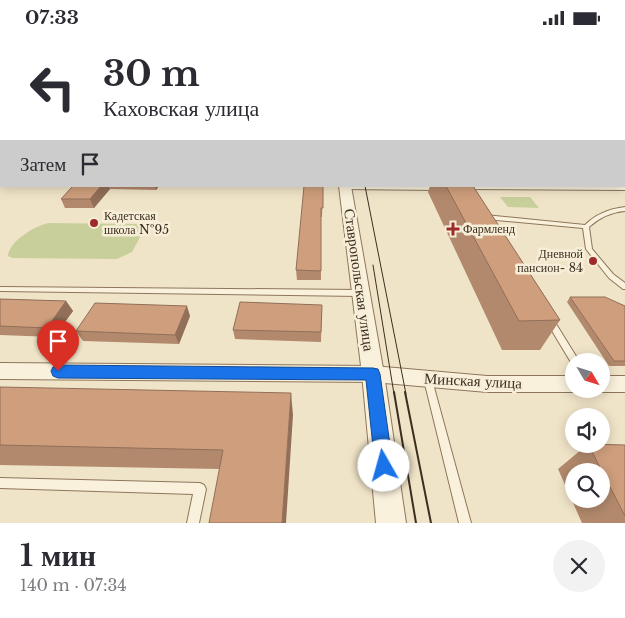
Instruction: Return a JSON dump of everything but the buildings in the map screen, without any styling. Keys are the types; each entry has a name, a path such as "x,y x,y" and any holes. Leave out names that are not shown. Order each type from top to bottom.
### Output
{"street":[{"name":"Ставропольская улица","path":"346,187 373,374 391,523"},
{"name":"Минская улица","path":"0,371 373,374 487,384 565,384"},
{"path":"610,384 625,384"}],"lane":[{"path":"346,187 448,188"},
{"path":"458,188 625,188"},
{"path":"468,188 472,195"},
{"path":"586,227 596,217 618,209 625,209"},
{"path":"481,210 490,225"},
{"path":"485,217 586,227"},
{"path":"586,227 588,249 611,276 625,287"},
{"path":"0,289 361,293"},
{"path":"545,313 570,353"},
{"path":"428,380 465,523"},
{"path":"0,483 200,489 193,523"}],"green space":[{"path":"500,197 530,197 539,208 508,207"},
{"path":"49,223 136,224 145,228 132,252 117,259 12,258 8,256 18,239 37,227"}],"tram line":[{"path":"365,187 406,394"},
{"path":"373,265 394,394"},
{"path":"394,392 416,523"},
{"path":"405,392 431,523"}],"place":[{"name":"Кадетская школа №95","path":"94,223"},
{"name":"Фармленд","path":"453,229"},
{"name":"Дневной пансион- 84","path":"593,261"}],"route":[{"path":"58,371 373,374 384,466"}]}
